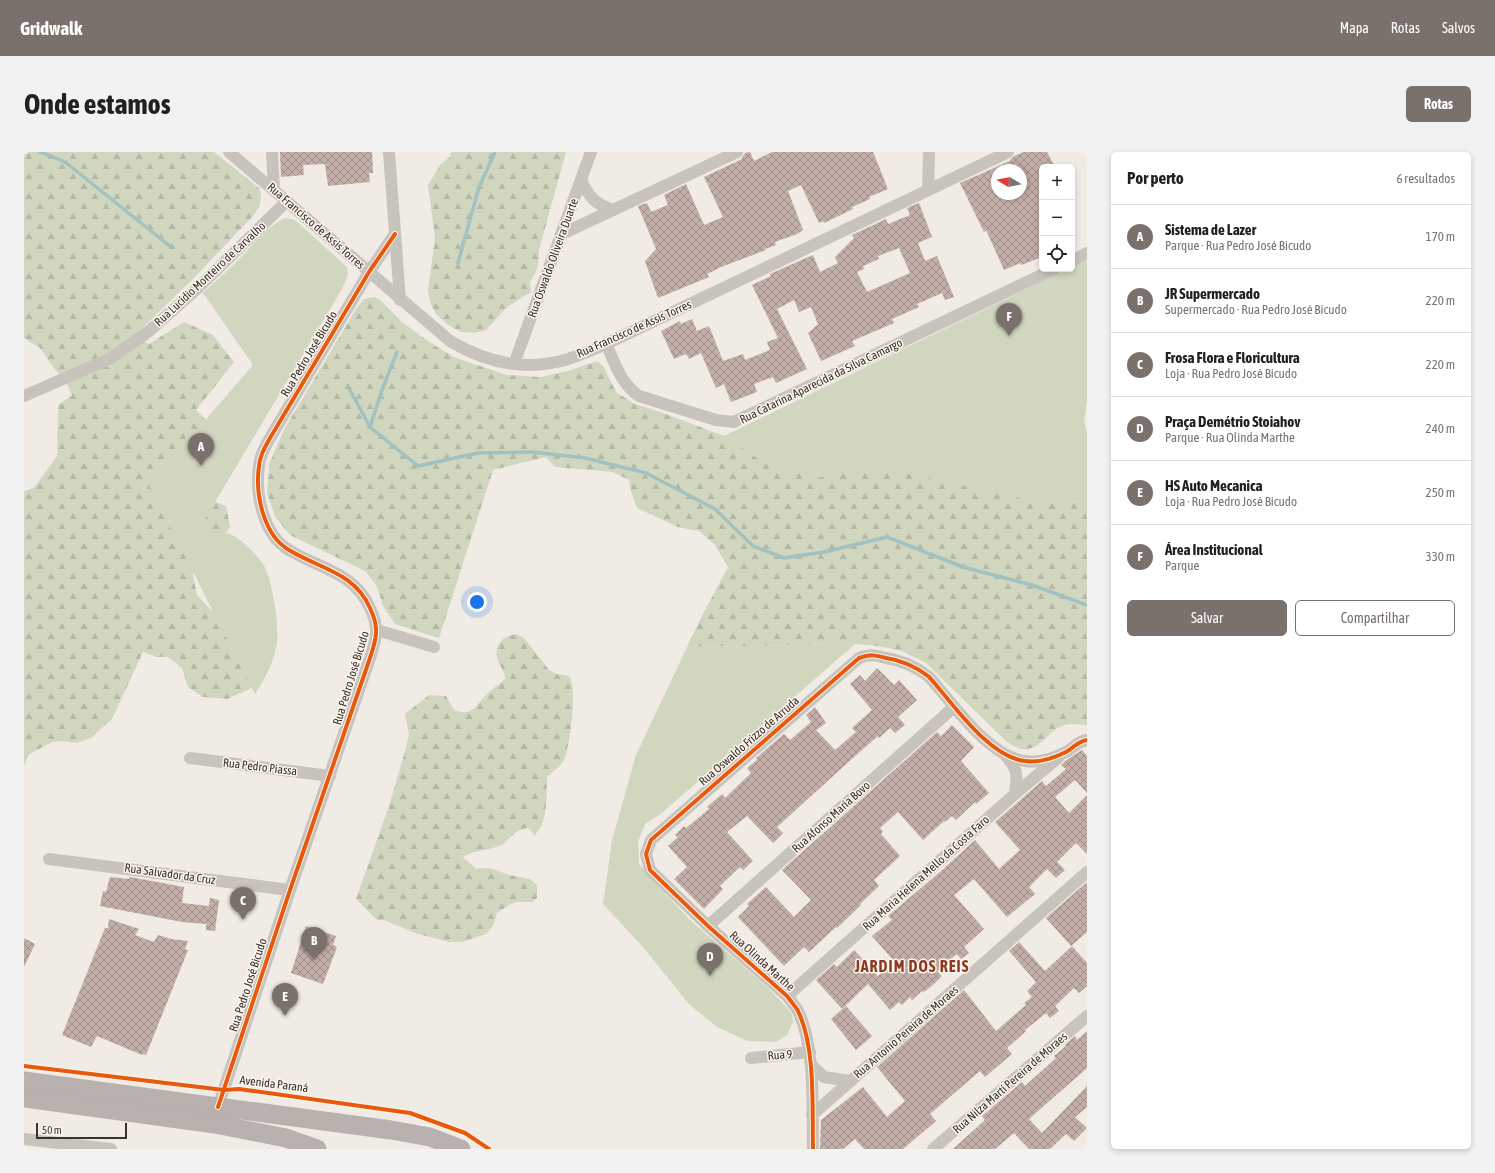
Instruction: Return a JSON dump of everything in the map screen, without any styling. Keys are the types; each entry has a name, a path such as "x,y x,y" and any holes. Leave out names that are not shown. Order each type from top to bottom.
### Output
{"main road":[{"path":"24,1082 383,1128 461,1149"},
{"path":"24,1098 215,1124 286,1138 317,1149"}],"street":[{"path":"230,153 246,152"},
{"path":"272,152 274,190"},
{"path":"389,152 400,300"},
{"name":"Rua Oswaldo Oliveira Duarte","path":"514,364 591,152"},
{"path":"562,234 737,152"},
{"path":"928,190 929,152"},
{"name":"Rua Francisco de Assis Torres","path":"230,153 400,300 450,340 467,351 485,358 514,364 530,365 568,359 606,344 1008,152"},
{"path":"581,180 587,193 600,205 613,210"},
{"name":"Rua Lucídio Monteiro de Carvalho","path":"24,396 111,358 148,332 199,287 287,201"},
{"name":"Rua Pedro José Bicudo","path":"218,1107 290,890 371,655 377,630 376,622 365,597 356,587 344,577 287,550 276,538 267,525 259,498 257,481 259,465 263,450 369,272 395,234"},
{"path":"1075,259 1087,253"},
{"name":"Rua Catarina Aparecida da Silva Camargo","path":"606,344 625,383 630,390 639,396 716,420 734,422 1048,272"},
{"path":"377,630 434,646"},
{"name":"Rua Oswaldo Frizzo de Arruda","path":"652,840 859,658 869,654 892,659 912,667 928,677 954,707"},
{"path":"954,707 985,740 1005,755 1016,768 1016,794"},
{"name":"Rua Afonso Maria Bovo","path":"708,926 954,707"},
{"path":"1005,755 1022,761 1031,762 1048,759 1067,751 1079,742 1087,740"},
{"name":"Rua Maria Helena Mello da Costa Faro","path":"787,996 1016,794 1067,751"},
{"name":"Rua Pedro Piassa","path":"190,758 330,776"},
{"name":"Rua Olinda Marthe","path":"652,840 646,854 650,870 708,926 787,996 797,1009 810,1052 813,1149"},
{"name":"Rua Salvador da Cruz","path":"49,859 290,890"},
{"name":"Rua Antonio Pereira de Moraes","path":"812,1115 1087,872"},
{"name":"Rua Nilza Marti Pereira de Moraes","path":"933,1149 1087,1016"},
{"name":"Rua 9","path":"750,1058 810,1052"},
{"name":"Rua Antonio Pereira de Moraes","path":"811,1065 824,1077 850,1081"},
{"path":"24,1139 111,1149"}],"green space":[{"path":"24,152 214,152 259,188 261,199 253,216 193,279 135,335 149,344 184,322 213,335 234,362 196,410 208,422 208,499 226,506 230,527 219,544 201,556 193,575 197,595 210,609 228,617 260,677 250,689 227,699 203,697 188,687 182,668 168,657 157,657 143,652 112,719 91,738 77,743 60,741 52,742 28,755 24,766 24,491 34,488 57,456 58,405 72,395 65,381 40,348 24,338"},
{"path":"451,152 566,152 539,250 538,267 530,282 531,292 507,307 486,330 475,333 461,332 448,325 436,314 430,302 428,290 435,238 428,185 440,165 450,157"},
{"path":"285,218 295,220 347,267 348,275 342,289 199,529 224,533 236,537 257,556 266,571 274,601 277,624 277,641 269,669 255,694 149,485 253,365 203,293 266,231"},
{"path":"1087,260 1087,402 1084,422 1087,433 1087,501 1040,503 901,472 866,468 817,478 769,466 724,436 1062,272 1075,272 1075,266"},
{"path":"374,297 379,299 402,322 429,342 456,358 507,375 541,377 571,370 597,361 603,366 616,392 633,403 724,436 732,441 1064,502 1087,501 1087,725 1067,724 1059,727 1035,747 1021,749 1007,742 926,663 902,651 878,646 855,644 687,647 728,567 715,545 699,531 678,527 637,508 630,488 629,480 613,472 555,467 546,457 493,470 439,638 395,624 383,606 377,586 365,571 290,535 276,518 267,494 269,464 285,428 356,309 364,299"},
{"path":"516,634 524,638 549,670 557,674 569,676 572,682 572,718 566,755 560,766 547,777 545,815 543,822 535,835 528,828 523,829 515,833 499,846 471,853 463,857 476,869 490,868 509,875 530,879 537,885 537,898 532,902 517,902 509,905 497,913 493,926 486,934 462,942 449,942 415,933 384,920 377,920 356,899 389,806 405,751 409,735 405,714 429,695 446,696 454,710 466,712 474,709 488,693 505,679 496,653 498,645 503,639"},
{"path":"855,644 662,813 645,824 638,842 639,864 658,886 690,920 768,988 792,1014 793,1022 787,1035 776,1042 748,1041 717,1027 689,1004 642,946 603,904 612,840 636,755 687,647"}],"building":[{"path":"280,152 372,152 373,173 369,173 370,182 328,186 325,164 303,165 304,175 281,177"},
{"path":"750,152 754,161 772,152 873,152 888,189 869,197 870,199 852,207 853,209 824,223 823,221 819,223 801,185 788,191 803,230 797,234 775,242 776,245 765,249 766,250 721,267 707,274 709,277 658,298 645,261 656,249 638,206 647,203 651,212 668,205 664,195 686,184 704,225 723,217 704,177 742,159 744,154"},
{"path":"1024,152 1047,152 1053,164 1039,164 1039,258 1021,265 1020,263 1004,270 986,230 984,232 960,183 991,169 991,200 1027,200 1027,164 1003,164 1014,156"},
{"path":"919,203 932,237 918,243 925,261 937,256 954,297 945,300 942,293 917,304 919,307 892,319 894,323 852,341 855,346 821,361 808,333 818,324 811,307 799,312 794,300 777,309 807,369 776,383 773,377 754,384 757,392 731,402 724,384 716,388 701,353 689,359 686,354 674,359 661,331 680,321 681,324 692,319 697,331 709,326 723,361 743,354 745,360 770,350 767,342 778,338 752,285 771,276 770,274 813,255 820,272 838,263 835,257 854,238 852,235 886,219 888,224 910,215 907,208","holes":["899,248 910,273 867,292 857,272 864,269 863,266 879,259 878,256"]},
{"path":"877,668 894,685 899,680 917,700 898,717 905,725 895,733 890,728 879,738 878,736 854,757 777,827 783,833 773,843 747,816 727,832 753,861 743,870 740,867 720,886 723,889 704,909 674,879 687,867 668,846 678,837 675,835 684,826 686,828 709,809 707,807 722,794 725,798 751,773 747,768 757,760 756,758 784,734 790,740 811,722 806,715 815,707 826,723 816,730 835,750 856,732 852,728 872,710 850,684 860,675 865,681"},
{"path":"952,725 974,747 961,761 989,793 976,804 975,802 956,820 952,816 945,822 944,821 923,840 898,812 880,828 883,832 881,834 900,856 874,880 879,886 837,928 836,927 809,952 804,947 784,966 738,917 749,906 747,904 766,887 794,917 811,900 782,870 937,732 941,736"},
{"path":"1082,750 1087,756 1087,793 1075,780 1055,797 1069,813 1087,795 1087,854 1076,843 1057,862 1065,870 1056,878 1047,869 1029,887 1035,894 1007,917 974,879 954,895 984,929 964,947 969,953 961,959 957,954 937,971 942,976 935,983 924,992 922,991 912,1000 910,997 902,1005 899,1002 890,1010 868,984 842,1009 816,980 834,964 837,967 854,950 878,976 894,961 872,936 892,920 888,916 975,840 999,869 1020,850 995,822 1042,781 1046,786 1066,769 1061,765 1065,761"},
{"path":"110,877 129,879 130,877 184,887 182,903 209,906 210,898 219,900 215,931 206,930 206,924 182,922 100,906 103,891 106,892"},
{"path":"1087,882 1087,932 1071,946 1046,918"},
{"path":"109,919 139,929 135,935 154,942 158,935 171,939 188,941 185,949 188,950 146,1055 142,1055 97,1036 91,1047 62,1035 105,928 108,928"},
{"path":"306,926 336,936 333,945 337,947 323,984 291,973"},
{"path":"24,938 35,944 24,967"},
{"path":"1019,942 1045,971 1072,946 1087,963 1087,986 1079,993 1074,988 1055,1006 1059,1011 1050,1018 1046,1013 1025,1030 1026,1031 1007,1048 1012,1054 985,1077 980,1071 930,1114 936,1121 903,1149 864,1149 855,1139 843,1149 820,1149 821,1120 863,1087 887,1117 905,1101 877,1067 964,990 996,1031 1026,1005 1024,1003 1032,997 1027,991 1036,982 1009,951"},
{"path":"846,1006 872,1036 856,1050 831,1019"},
{"path":"1087,1031 1087,1068 1029,1119 1042,1133 1087,1086 1087,1107 1075,1117 1087,1128 1074,1141 1066,1134 1050,1149 1029,1149 1014,1133 995,1149 953,1149 985,1120 982,1116 1022,1082 1025,1086 1056,1058 1054,1056 1075,1036 1077,1040"}],"waterway":[{"path":"40,152 65,162 171,247"},
{"path":"458,263 479,187 495,152"},
{"path":"370,427 382,390 397,352"},
{"path":"350,390 370,427 418,466 478,453 532,452 585,458 646,473 715,509 753,546 784,558 824,552 887,537 963,567 1032,585 1087,605"}],"cycle path":[{"path":"218,1107 290,890 371,655 376,632 375,621 370,608 355,586 346,579 289,550 280,543 273,534 267,524 260,500 258,488 260,458 270,438 369,272 395,234"},
{"path":"813,1149 813,1096 810,1058 803,1024 797,1009 787,996 708,926 650,870 646,854 651,840 859,658 869,655 897,660 908,664 928,676 981,736 1003,753 1014,758 1025,761 1046,760 1066,752 1078,743 1087,740"},
{"name":"Avenida Paraná","path":"24,1066 224,1090 239,1089 410,1113 465,1133 489,1149"}],"place":[{"name":"Área Institucional","path":"1009,336"},
{"name":"Sistema de Lazer","path":"201,466"},
{"name":"Frosa Flora e Floricultura","path":"243,920"},
{"name":"JR Supermercado","path":"314,960"},
{"name":"Praça Demétrio Stoiahov","path":"710,976"},
{"name":"HS Auto Mecanica","path":"285,1016"}],"district":[{"name":"JARDIM DOS REIS","path":"912,966"}]}
